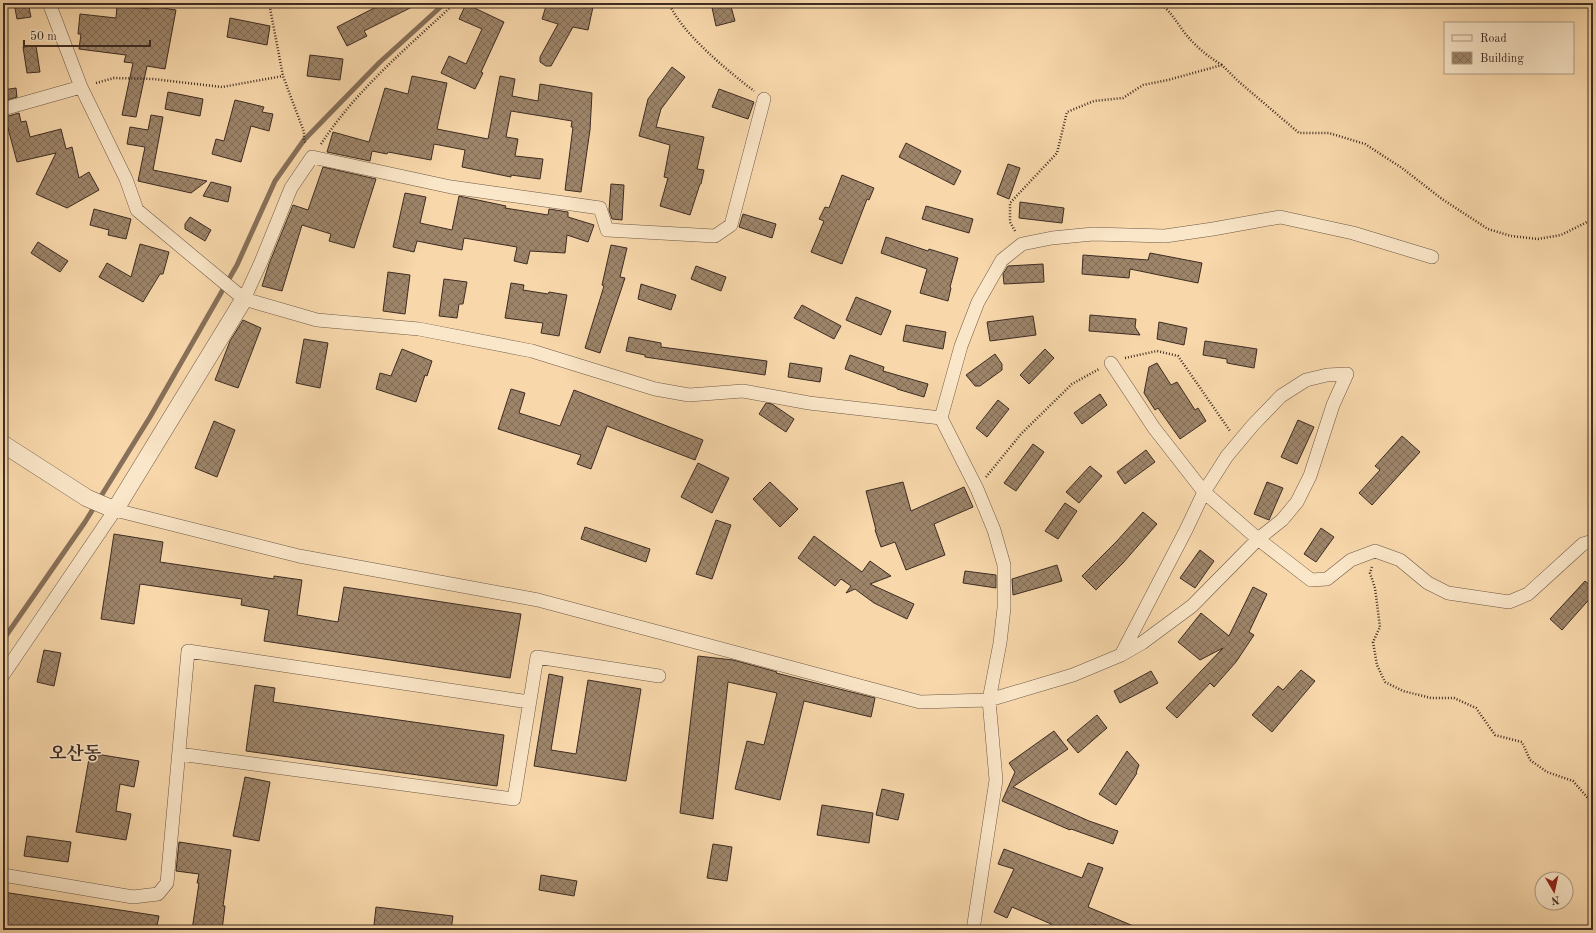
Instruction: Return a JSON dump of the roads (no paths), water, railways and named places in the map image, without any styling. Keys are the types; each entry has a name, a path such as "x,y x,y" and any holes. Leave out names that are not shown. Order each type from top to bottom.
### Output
{"street":[{"path":"48,3 81,87 126,179 137,210 244,299 317,320 419,329 532,351 655,389 689,395 743,391 809,403 941,418"},
{"path":"3,109 81,87"},
{"path":"3,675 244,299 261,262 291,188 312,157 451,187 600,208 608,230 715,236 731,225 764,99"},
{"path":"973,930 996,780 989,700 1000,643 1004,608 1004,565 994,530 976,489 941,418 961,346 978,302 1002,260 1022,244 1052,238 1094,234 1165,236 1280,217 1353,233 1432,257"},
{"path":"1111,363 1154,428 1204,492 1258,539 1311,580 1327,579 1351,560 1375,551 1400,560 1428,583 1448,593 1508,602 1528,594 1582,544 1593,541"},
{"path":"3,444 87,498 110,507 299,556 538,600 920,702 989,700 1073,675 1121,655 1142,643 1192,606 1258,539 1282,520 1297,502 1310,476 1333,405 1347,374 1327,375 1306,380 1282,396 1227,456 1204,492 1186,530 1121,655"},
{"path":"3,875 133,897 158,894 167,883 188,651 529,702"},
{"path":"179,754 514,799 537,657 659,676"}],"waterway":[{"path":"3,640 85,522 150,417 237,265 275,181 304,140 380,62 445,3"}],"district":[{"name":"오산동","path":"75,753"}]}
